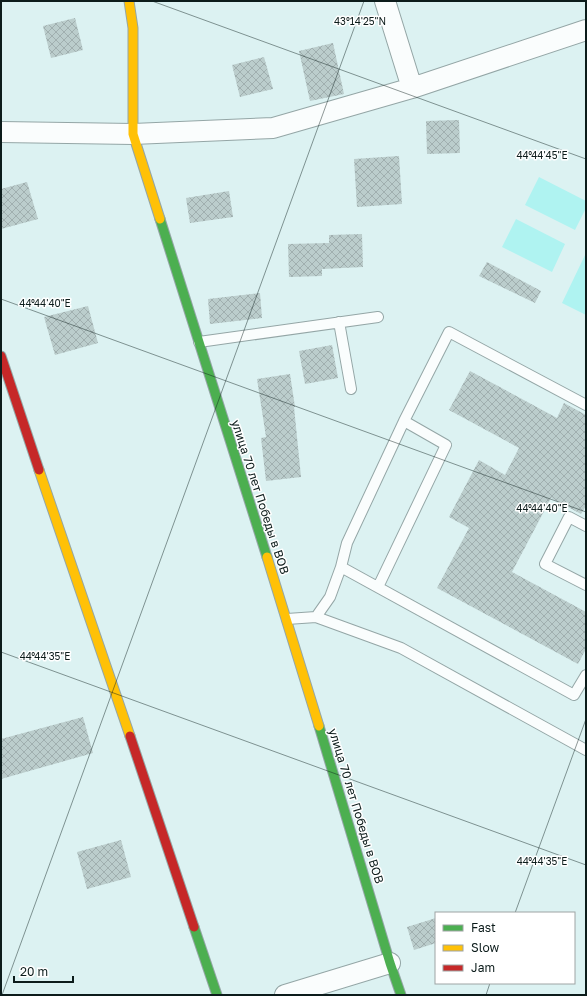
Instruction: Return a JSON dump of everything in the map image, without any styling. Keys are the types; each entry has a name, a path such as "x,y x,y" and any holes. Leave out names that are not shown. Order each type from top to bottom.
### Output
{"street":[{"name":"улица 70 лет Победы в ВОВ","path":"129,1 133,28 133,134 287,619 390,963 401,995"},
{"path":"385,1 412,88"},
{"path":"1,132 133,134 272,128 412,88 586,30"},
{"path":"1,356 217,995"},
{"path":"284,995 390,963"}],"lane":[{"path":"198,342 378,317"},
{"path":"339,322 352,389"},
{"path":"316,617 330,597 341,567 347,543 404,422 450,332 586,404"},
{"path":"378,588 446,445 404,422"},
{"path":"586,526 569,517 545,564 586,585"},
{"path":"341,567 574,695 586,675"},
{"path":"287,619 316,617 401,648 547,730 586,750"}],"shaded area":[{"path":"539,177 586,201 586,208 575,230 525,205"},
{"path":"516,219 565,244 552,272 502,247"},
{"path":"586,253 586,315 562,303"}],"building":[{"path":"75,18 83,50 51,58 43,26"},
{"path":"333,43 344,94 310,101 299,51"},
{"path":"264,57 273,89 240,97 232,65"},
{"path":"459,120 460,153 427,154 426,121"},
{"path":"399,156 402,204 357,207 354,159"},
{"path":"27,182 38,219 1,229 1,189"},
{"path":"229,191 233,217 190,223 186,198"},
{"path":"362,234 363,267 322,269 322,276 289,277 288,244 329,243 329,235"},
{"path":"487,262 541,291 535,303 479,276"},
{"path":"260,293 262,318 210,324 208,299"},
{"path":"88,306 98,343 55,355 44,317"},
{"path":"332,345 338,378 305,384 299,351"},
{"path":"470,371 557,418 564,403 586,415 586,506 581,514 551,498 512,572 586,612 586,649 578,664 437,588 469,528 449,517 479,460 505,475 519,448 449,410"},
{"path":"290,374 295,407 301,477 266,481 261,438 266,437 257,379"},
{"path":"83,717 93,753 1,779 1,739"},
{"path":"121,840 131,877 87,889 77,852"},
{"path":"435,918 435,943 414,950 407,927"}],"traffic: fast":[{"path":"160,219 267,557"},
{"path":"319,726 401,995"},
{"path":"194,927 217,995"}],"traffic: slow":[{"path":"129,1 133,28 133,134 160,219"},
{"path":"39,470 130,736"},
{"path":"267,557 319,726"}],"traffic: jam":[{"path":"1,356 39,470"},
{"path":"130,736 194,927"}]}
